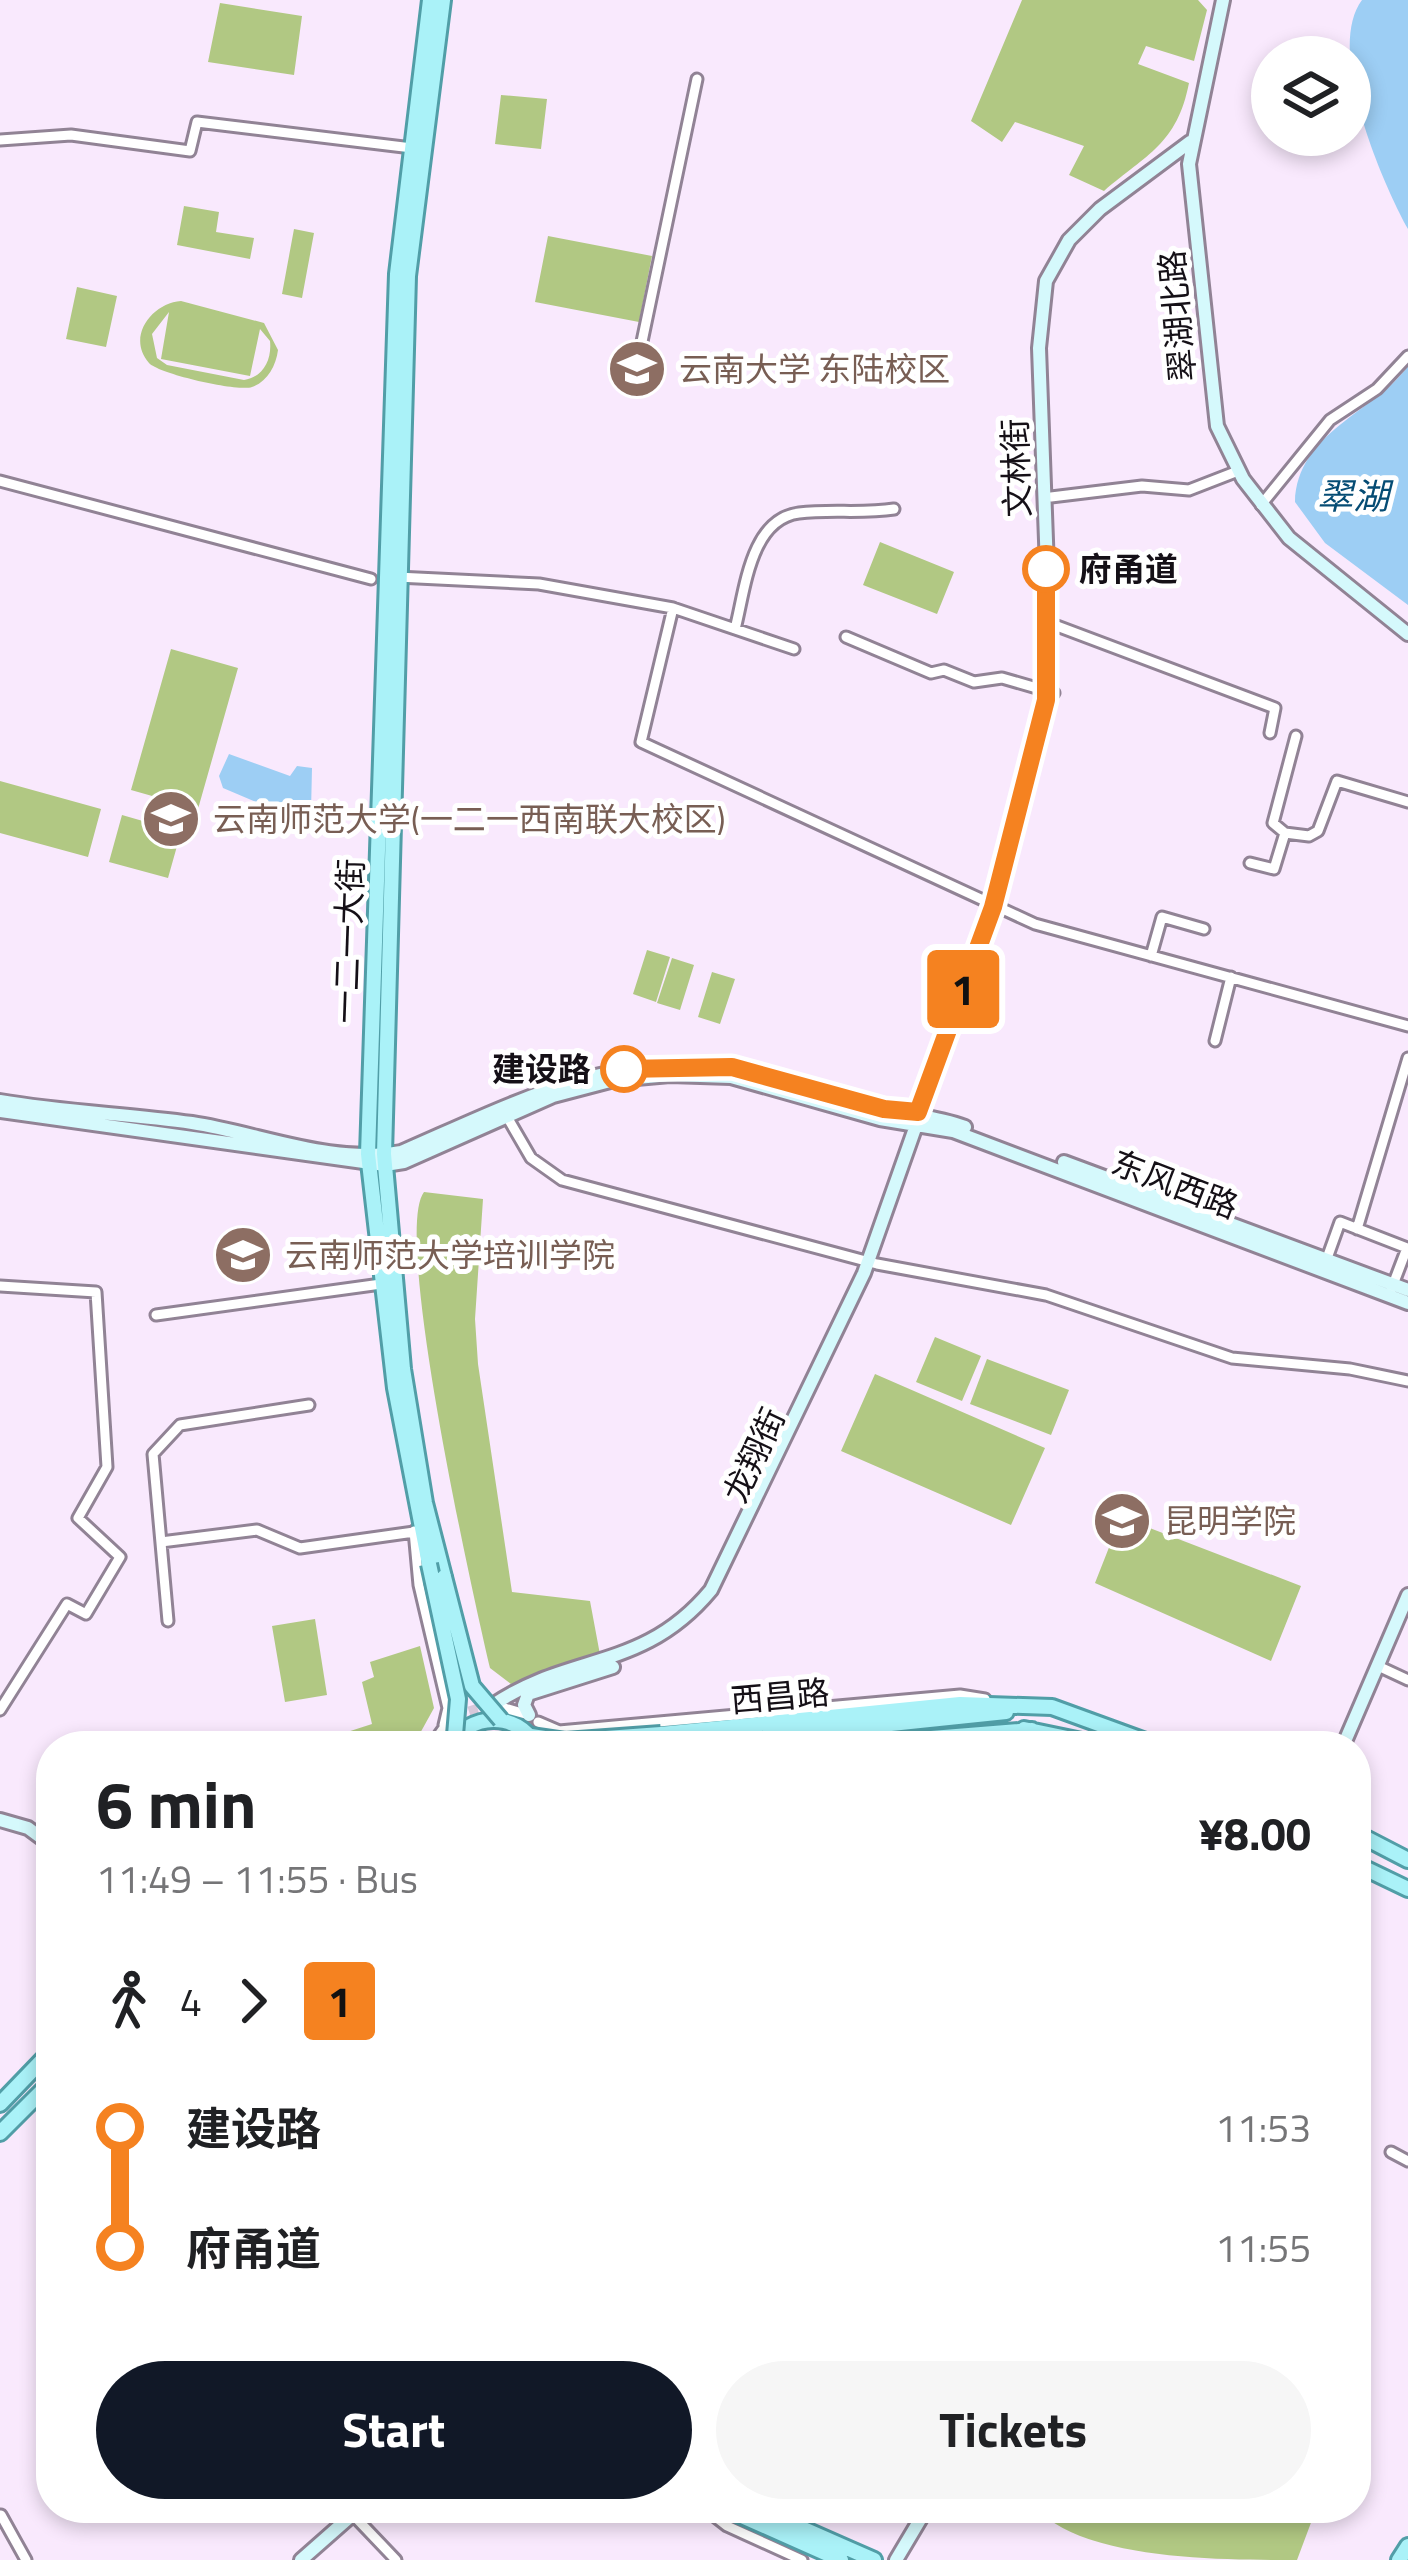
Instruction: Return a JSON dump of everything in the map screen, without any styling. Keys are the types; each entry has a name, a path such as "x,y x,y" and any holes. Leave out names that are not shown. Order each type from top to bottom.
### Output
{"main road":[{"name":"一二一大街","path":"430,0 397,274 384,578 376,1159 381,1284 418,1515 458,1699 450,1731"},
{"name":"一二一大街","path":"384,578 408,276 442,0"},
{"name":"一二一大街","path":"376,1159 425,1503 472,1686 501,1720"},
{"name":"西昌路","path":"691,1731 960,1704 1078,1713 1122,1731"},
{"name":"西昌路","path":"842,1731 960,1720 1035,1707"},
{"path":"450,1731 501,1720 536,1730"},
{"name":"西昌路","path":"960,1720 1037,1731"},
{"name":"西昌路","path":"1020,1731 1032,1730"},
{"path":"1371,1841 1408,1860"},
{"path":"1371,1871 1408,1889"},
{"path":"0,2104 36,2067"},
{"path":"0,2133 36,2097"},
{"path":"758,2523 841,2560"},
{"path":"791,2523 874,2560"},
{"path":"1399,2560 1408,2546"}],"street":[{"name":"翠湖北路","path":"1223,0 1186,154 1210,400 1238,471 1261,505 1342,586 1408,634"},
{"path":"639,356 697,80"},
{"path":"0,140 71,135 190,152 196,122 412,148"},
{"name":"文林街","path":"920,1118 997,908 1050,692 1052,497 1045,348 1052,284 1074,243 1186,154"},
{"name":"文林街","path":"1053,624 1039,348 1046,281 1070,240 1100,209 1186,154"},
{"path":"1261,505 1330,420 1377,389 1408,356"},
{"path":"1052,497 1142,486 1190,490 1238,471"},
{"path":"0,481 384,578 539,584 673,608 794,649"},
{"path":"735,629 760,540 770,526 802,512 856,515 894,508"},
{"path":"673,608 641,742 997,908 1151,956 1408,1026"},
{"path":"1053,624 1275,709 1270,733"},
{"path":"846,637 931,673 944,670 974,682 1002,678 1050,692"},
{"path":"1296,736 1273,823 1286,832 1309,836 1318,831 1337,782 1408,802"},
{"path":"1250,863 1274,869 1286,832"},
{"path":"1151,956 1162,917 1204,929"},
{"path":"1215,1041 1231,977"},
{"path":"1357,1229 1408,1058"},
{"path":"0,1101 191,1123 376,1159 549,1086 612,1070 670,1065 732,1067 920,1118"},
{"path":"0,1111 404,1162 506,1115 614,1080 670,1076 748,1081 880,1119 920,1118"},
{"path":"506,1115 531,1158 562,1180 873,1263 1046,1295 1232,1358 1350,1369 1408,1381"},
{"name":"龙翔街","path":"536,1730 524,1705 528,1694 644,1657 691,1628 718,1592 873,1263 920,1118"},
{"name":"东风西路","path":"920,1118 1325,1263 1391,1289 1408,1303"},
{"path":"1325,1263 1340,1222 1407,1248 1391,1289"},
{"name":"龙翔街","path":"492,1704 530,1684 640,1650 684,1623 711,1590 873,1263"},
{"path":"156,1315 381,1284"},
{"path":"0,1286 95,1292 107,1467 78,1518 120,1557 86,1614 67,1604 0,1709"},
{"name":"东风西路","path":"1391,1289 1408,1290"},
{"path":"168,1621 153,1454 180,1425 309,1405"},
{"path":"418,1515 414,1532 419,1585 450,1731"},
{"path":"160,1542 257,1530 300,1548 414,1532"},
{"path":"1350,1731 1408,1595"},
{"path":"1378,1666 1408,1680"},
{"path":"492,1704 536,1730 559,1731 960,1695 1035,1707"},
{"path":"1027,1731 1032,1730"},
{"path":"0,1820 36,1834"},
{"path":"1390,2152 1408,2161"},
{"path":"1,2515 26,2560"},
{"path":"305,2560 347,2523"},
{"path":"370,2523 396,2560"},
{"path":"723,2523 802,2560"},
{"path":"896,2560 918,2523"}],"green space":[{"path":"1022,0 1198,0 1207,10 1194,61 1146,46 1138,64 1189,83 1184,104 1158,146 1104,191 1069,175 1084,146 1015,122 1002,142 971,121"},
{"path":"220,3 302,16 294,75 208,62"},
{"path":"501,95 547,99 541,149 495,144"},
{"path":"184,206 219,212 216,232 254,238 250,259 177,245"},
{"path":"294,229 314,233 302,298 282,294"},
{"path":"548,236 652,256 639,322 535,302"},
{"path":"77,287 117,296 106,347 66,339"},
{"path":"181,301 264,323 278,350 270,373 252,387 231,387 182,377 149,363 140,343 141,332 152,315","holes":["169,312 161,359 250,376 260,329 270,341 265,366 256,375 244,380 167,365 157,358 152,334"]},
{"path":"880,542 954,572 937,614 863,585"},
{"path":"171,649 238,668 198,809 131,790"},
{"path":"0,781 101,809 88,857 0,833"},
{"path":"122,815 181,832 168,878 109,862"},
{"path":"647,950 670,957 656,1002 633,994"},
{"path":"672,958 694,965 680,1010 657,1003"},
{"path":"712,972 735,979 720,1024 698,1017"},
{"path":"424,1192 483,1199 475,1319 478,1364 512,1592 590,1601 601,1660 511,1684 490,1668 427,1343 417,1222"},
{"path":"935,1337 981,1356 962,1401 916,1382"},
{"path":"987,1359 1069,1390 1051,1435 970,1404"},
{"path":"875,1374 1045,1448 1011,1525 841,1451"},
{"path":"1121,1517 1301,1586 1271,1661 1095,1583"},
{"path":"315,1619 327,1695 285,1702 272,1626"},
{"path":"420,1646 434,1708 421,1731 350,1731 372,1724 362,1682 374,1677 370,1662"},
{"path":"1311,2523 1297,2560 1155,2554 1086,2538 1058,2525"}],"water":[{"path":"1362,0 1408,0 1408,229 1371,145 1371,36 1351,36"},
{"name":"翠湖","path":"1408,366 1408,605 1325,543 1295,502 1299,478 1323,440"},
{"path":"229,754 290,776 297,766 312,768 311,812 277,811 223,788 219,776"}],"tunnel":[{"path":"456,1715 491,1704"}],"bus line":[{"name":"1","path":"624,1069 732,1067 786,1078 884,1109 918,1112 993,907 1046,700 1046,569"}],"place":[{"name":"云南大学 东陆校区","path":"637,369"},
{"name":"府甬道","path":"1046,569"},
{"name":"云南师范大学(一二一西南联大校区)","path":"171,819"},
{"name":"建设路","path":"624,1069"},
{"name":"云南师范大学培训学院","path":"243,1255"},
{"name":"昆明学院","path":"1122,1521"}]}
